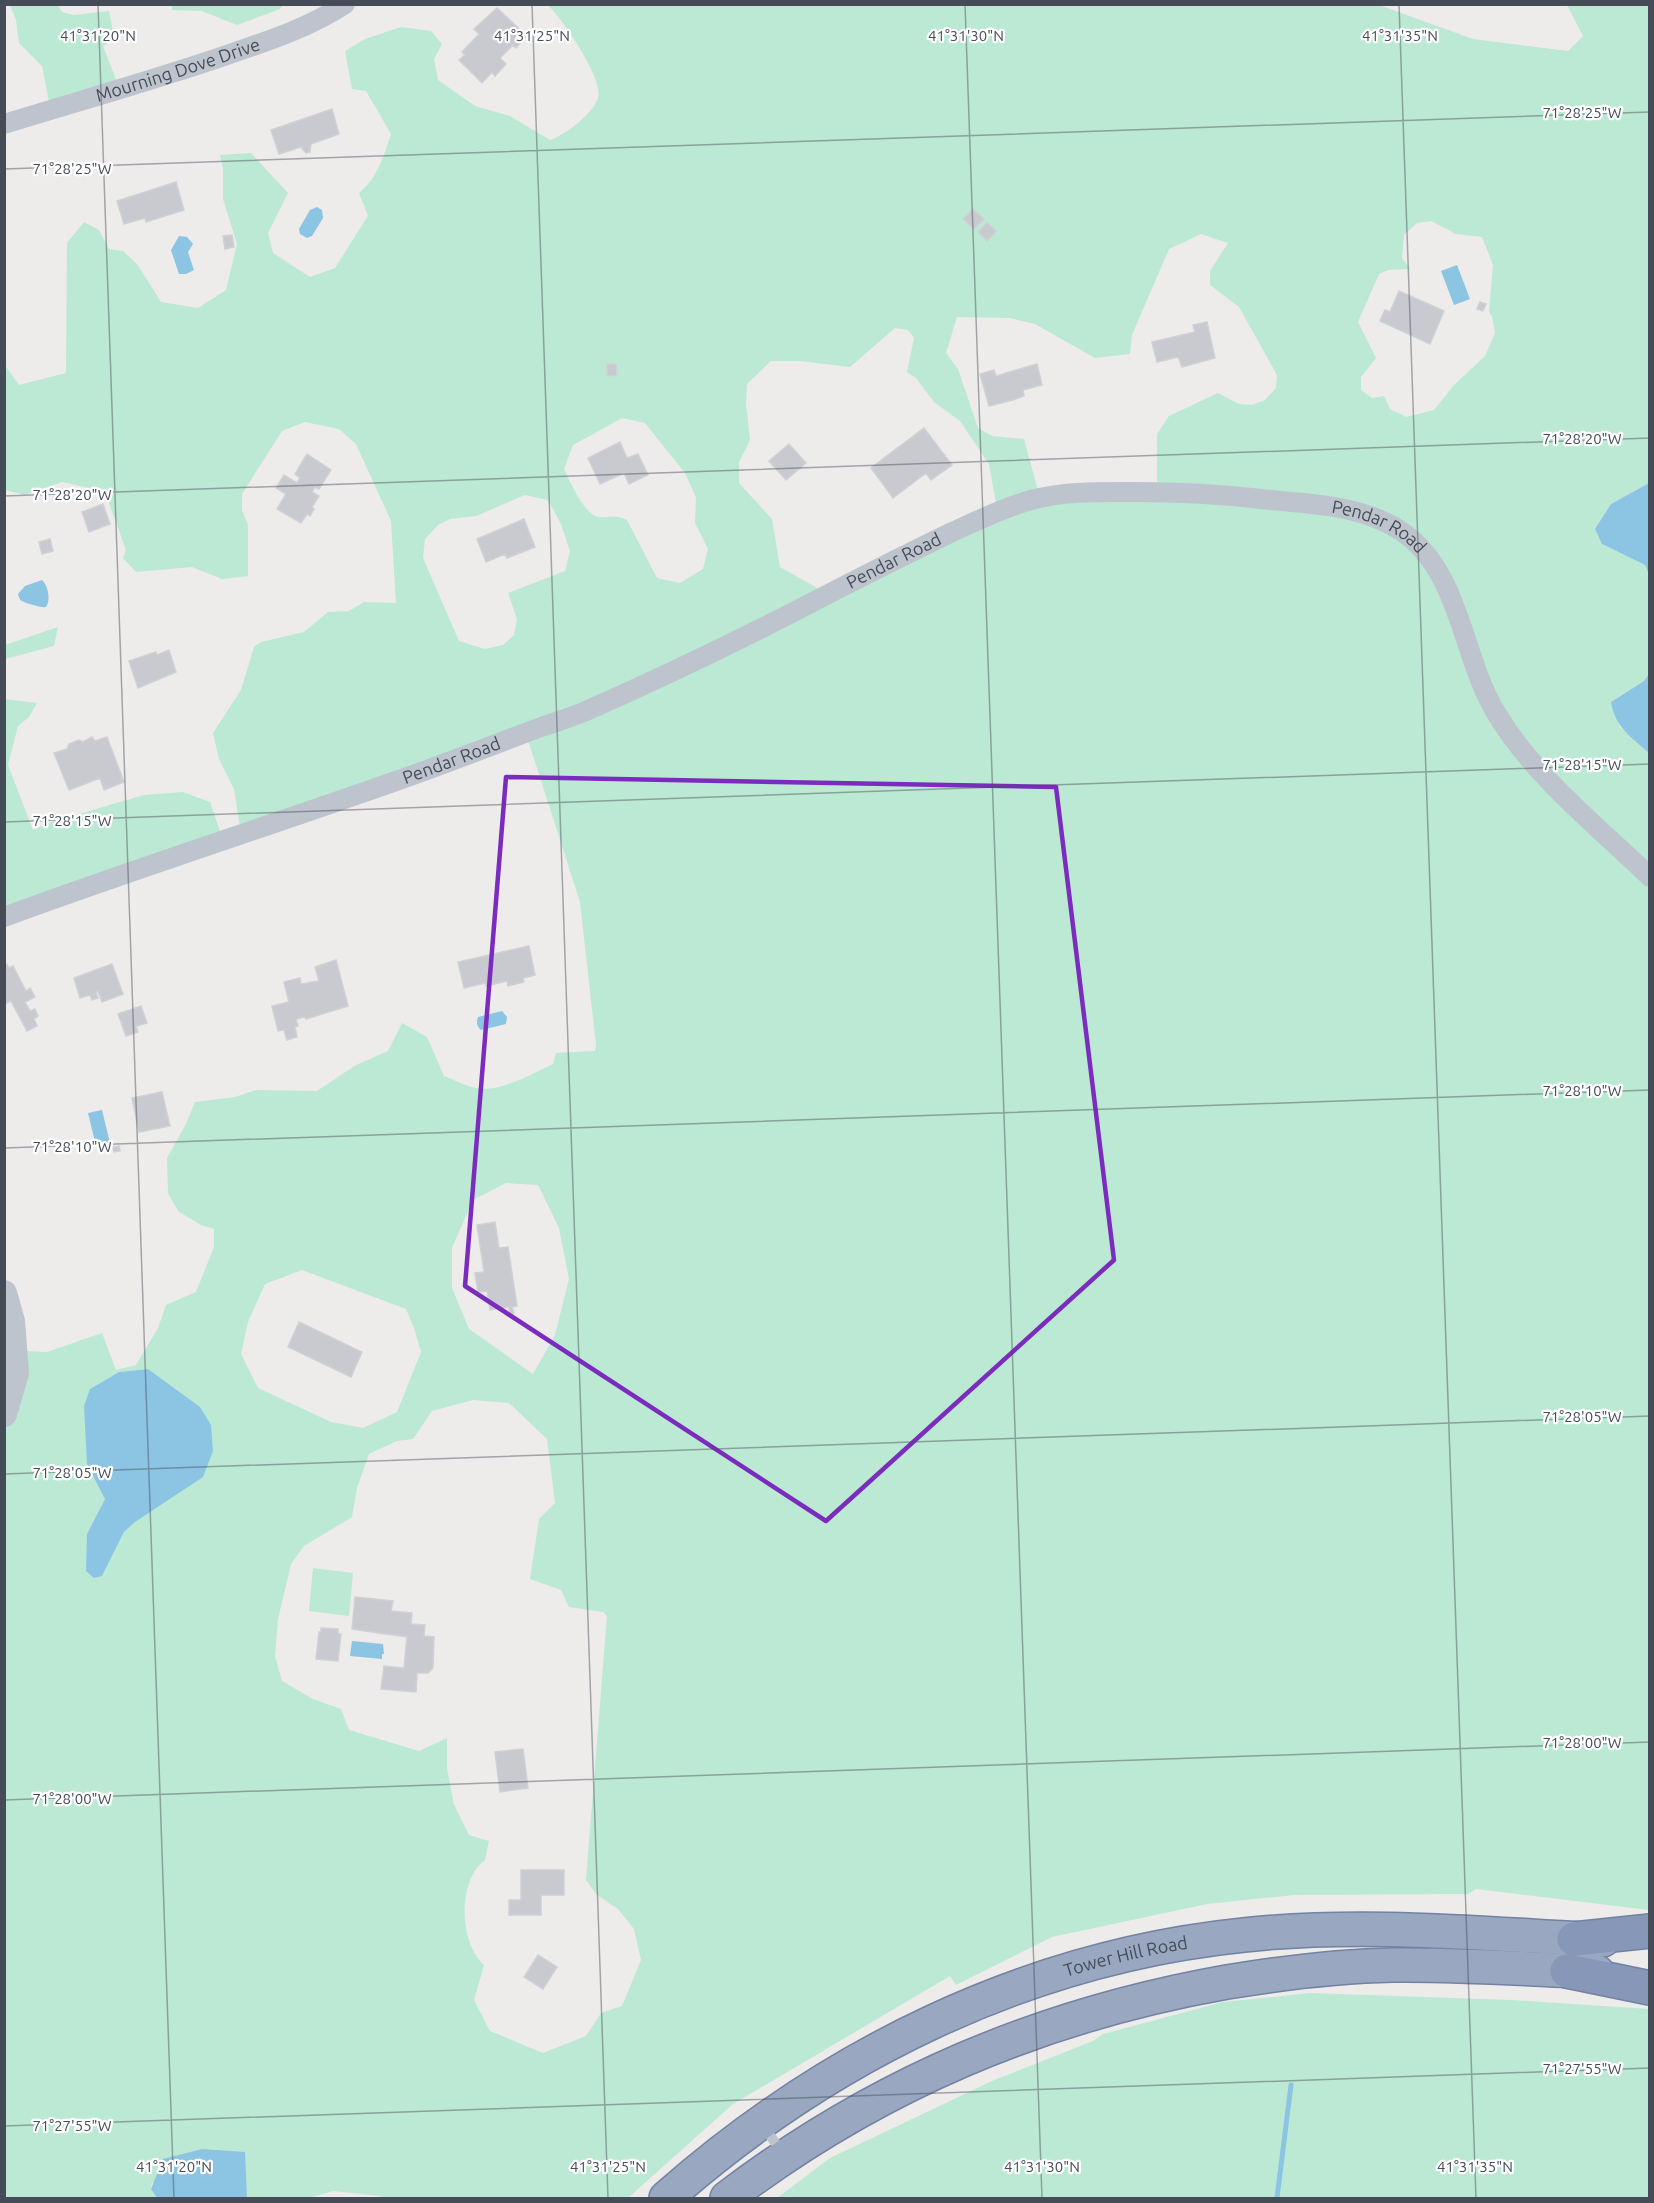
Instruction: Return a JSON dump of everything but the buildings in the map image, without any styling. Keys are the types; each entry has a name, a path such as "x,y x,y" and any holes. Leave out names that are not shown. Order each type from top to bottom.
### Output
{"highway":[{"name":"Tower Hill Road","path":"666,2199 736,2140 792,2099 852,2063 913,2030 976,2002 1105,1960 1210,1939 1314,1930 1385,1930 1650,1942"},
{"path":"1574,1939 1650,1931"},
{"path":"727,2199 784,2157 861,2109 942,2068 982,2050 1050,2025 1117,2006 1195,1988 1324,1969 1392,1965 1650,1975"},
{"path":"1567,1971 1650,1988"}],"street":[{"name":"Mourning Dove Drive","path":"4,124 281,37 310,25 345,4"},
{"name":"Pendar Road","path":"4,917 141,867 486,749 583,712 745,636 924,544 991,513 1035,499 1070,493 1107,491 1231,494 1290,501 1357,512 1399,530 1422,548 1443,580 1488,700 1525,754 1563,796 1650,877"},
{"path":"4,1293 12,1320 16,1373 4,1414"}],"lane":[{"path":"761,2122 784,2157"}],"highlighted area":[{"path":"506,777 1056,787 1114,1260 826,1521 465,1286"}],"green space":[{"path":"172,4 283,5 280,9 237,25 202,11 172,10"},
{"path":"10,5 58,5 62,12 74,15 109,11 115,40 103,46 119,87 50,107 42,66 19,43 16,20"},
{"path":"548,5 1379,5 1473,39 1568,51 1583,36 1567,5 1649,5 1649,483 1611,504 1602,544 1645,565 1650,574 1649,674 1644,681 1611,702 1620,727 1650,753 1649,1910 1476,1889 1468,1894 1295,1895 1207,1904 1052,1937 956,1985 950,1976 733,2104 628,2198 382,2198 333,2191 309,2198 247,2198 244,2152 152,2183 151,2189 157,2198 5,2198 5,1350 47,1352 102,1333 116,1370 136,1365 158,1328 166,1305 196,1292 214,1247 214,1229 201,1225 178,1211 168,1193 167,1158 195,1102 235,1097 256,1090 317,1091 356,1065 388,1051 402,1023 427,1037 444,1076 476,1088 494,1088 515,1082 553,1064 556,1053 595,1051 596,1045 580,902 526,734 241,834 234,789 219,759 213,733 241,690 254,647 261,642 304,632 328,612 349,611 364,602 396,603 391,521 356,444 339,429 305,422 282,431 242,494 242,510 248,525 248,576 222,579 192,567 136,572 123,558 126,550 106,495 62,482 25,495 5,490 4,364 19,385 66,373 67,243 84,222 99,230 109,249 123,251 137,264 161,302 198,308 226,290 237,244 223,199 223,169 220,155 251,153 288,193 268,233 273,253 310,277 335,268 368,216 359,193 376,173 391,134 366,91 352,89 345,51 365,39 401,27 431,31 442,44 434,59 438,80 475,106 510,116 550,140 563,134 590,111 598,98 598,89 595,77 581,50","holes":["1431,221 1456,234 1482,237 1493,265 1489,312 1495,333 1485,356 1454,385 1434,410 1406,417 1390,409 1384,396 1372,398 1361,390 1361,377 1376,358 1358,322 1379,274 1388,270 1410,269 1402,258 1404,235 1417,223","1201,234 1228,243 1210,271 1210,285 1239,307 1277,375 1276,388 1265,400 1252,405 1239,404 1218,393 1169,416 1157,434 1157,491 1039,494 1024,439 992,436 978,428 958,369 946,353 957,317 1010,318 1035,324 1095,358 1130,354 1132,335 1169,249","895,328 908,330 914,338 907,372 916,378 934,402 960,421 989,464 997,509 828,594 780,567 772,519 739,483 739,462 750,440 746,404 747,384 771,361 800,361 850,367","622,418 645,423 685,473 696,497 695,523 708,549 703,569 680,583 657,578 627,520 619,517 599,517 588,511 578,498 564,469 573,445","525,495 548,500 561,524 570,551 565,571 508,593 517,619 514,635 503,645 485,649 459,641 423,558 425,539 438,525 450,519 476,516","506,1183 538,1185 559,1228 569,1279 555,1335 533,1374 469,1329 452,1288 452,1248 473,1200","302,1270 406,1309 421,1352 397,1412 363,1428 331,1422 258,1388 241,1354 248,1322 265,1284","148,1369 135,1522 124,1532 102,1576 87,1534 105,1499 90,1389 119,1372","473,1400 509,1403 547,1439 555,1503 539,1519 530,1579 561,1590 569,1607 603,1612 607,1616 586,1880 597,1895 618,1909 634,1929 641,1960 622,2006 601,2013 586,2036 543,2053 490,2031 474,2000 484,1965 476,1955 466,1927 466,1896 476,1869 485,1860 489,1841 469,1835 454,1805 447,1768 447,1738 419,1751 349,1730 341,1709 313,1699 282,1681 275,1656 278,1619 291,1564 304,1546 352,1517 357,1488 369,1454 397,1441 413,1439 432,1411"]},
{"path":"58,627 54,646 5,659 5,645"},
{"path":"4,699 37,703 29,717 18,726 8,765 33,830 48,823 144,795 183,792 210,802 223,840 5,916"},
{"path":"313,1568 353,1573 349,1616 309,1611"},
{"path":"1310,1993 1511,2000 1649,2009 1649,2198 777,2198 830,2158 992,2081 1093,2041 1103,2034 1223,2002"}],"water":[{"path":"317,207 322,210 323,218 312,236 307,238 300,234 299,229 310,210"},
{"path":"179,236 187,237 193,244 188,252 194,270 186,274 179,274 171,250"},
{"path":"1457,265 1470,299 1454,305 1441,271"},
{"path":"1649,483 1649,574 1645,565 1602,544 1595,529 1611,504"},
{"path":"42,580 48,593 46,607 20,600 18,594 25,586"},
{"path":"1649,674 1649,753 1620,725 1611,702 1644,681"},
{"path":"502,1011 507,1017 506,1024 481,1030 477,1023 478,1017"},
{"path":"102,1110 110,1143 96,1146 88,1113"},
{"path":"148,1369 200,1407 211,1425 213,1451 203,1477 135,1522 124,1532 102,1576 94,1578 86,1571 87,1534 105,1499 87,1464 84,1406 90,1389 119,1372"},
{"path":"352,1641 383,1644 382,1659 350,1656"},
{"path":"202,2149 245,2152 247,2198 157,2198 151,2189 163,2159"}],"waterway":[{"path":"1277,2198 1291,2085"}]}
